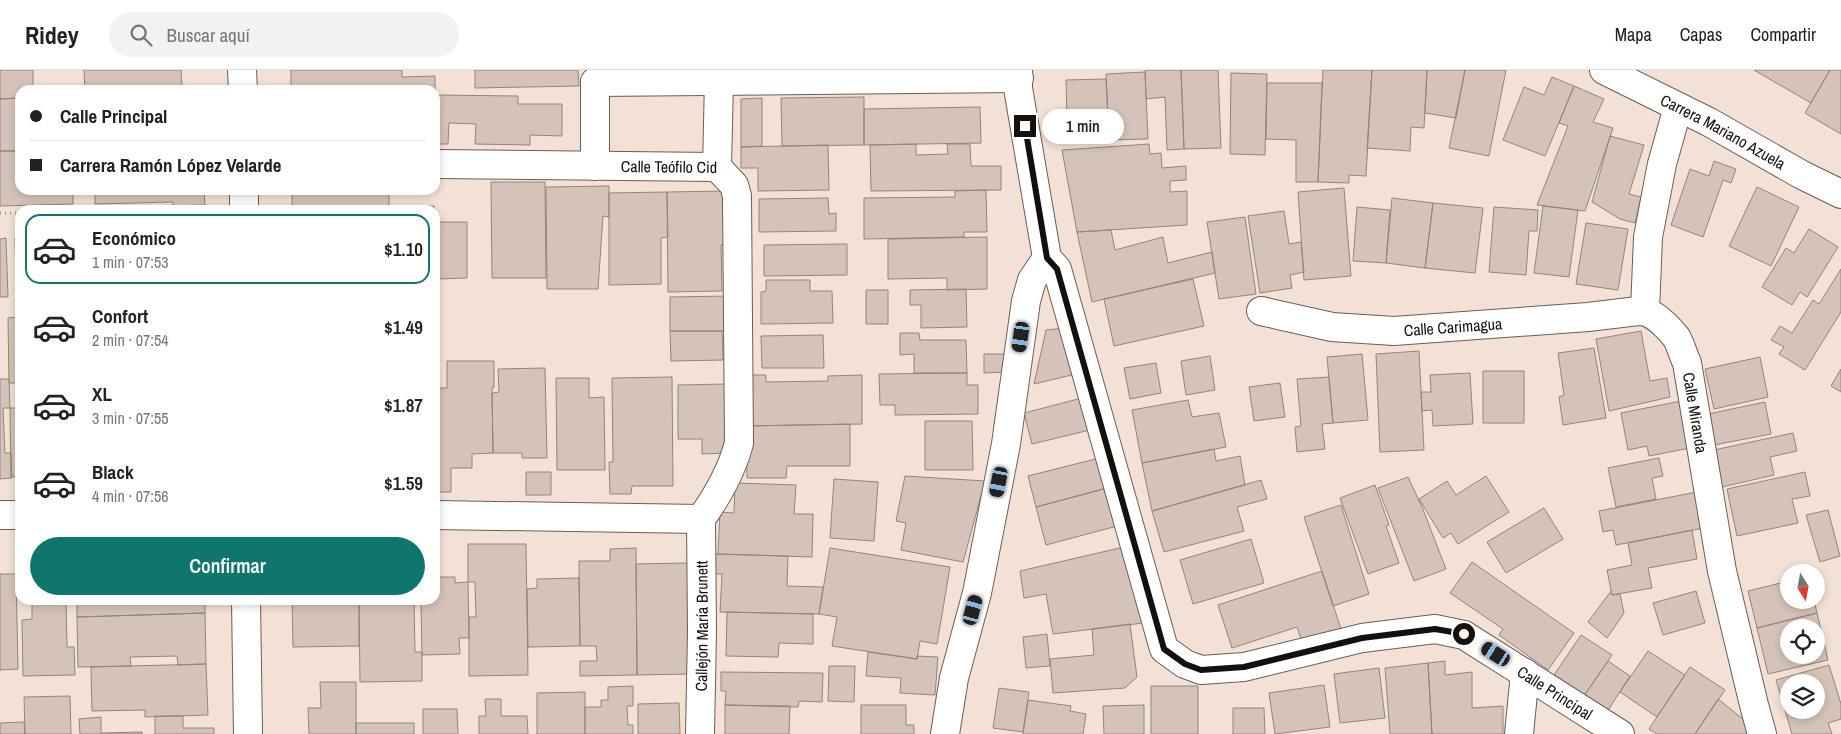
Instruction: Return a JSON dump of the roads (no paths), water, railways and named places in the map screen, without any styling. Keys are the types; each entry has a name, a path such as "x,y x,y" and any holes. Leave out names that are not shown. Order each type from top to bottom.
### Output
{"street":[{"path":"242,70 242,85"},
{"path":"945,734 954,678 977,593 1006,444 1026,301 1032,280 1047,258 1018,88 1018,74"},
{"name":"Calle Teófilo Cid","path":"595,166 591,76 719,81 1018,74"},
{"name":"Carrera Mariano Azuela","path":"1619,74 1841,194"},
{"name":"Calle Teófilo Cid","path":"440,164 717,167 719,81"},
{"path":"1645,311 1648,237 1662,164 1678,107"},
{"path":"440,515 701,519 728,475 739,443 737,196 734,185 717,167"},
{"name":"Calle Principal","path":"1047,258 1057,269 1164,649 1185,664 1201,670 1244,667 1362,638 1435,629 1464,634 1620,734"},
{"name":"Calle Carimagua","path":"1261,311 1332,327 1394,331 1645,311"},
{"name":"Calle Miranda","path":"1645,311 1652,313 1676,338 1687,363 1722,572 1751,696 1762,734"},
{"path":"0,515 15,515"},
{"name":"Callejón María Brunett","path":"700,734 702,632 701,519"},
{"path":"246,605 248,734"},
{"path":"1519,734 1524,673"}]}
